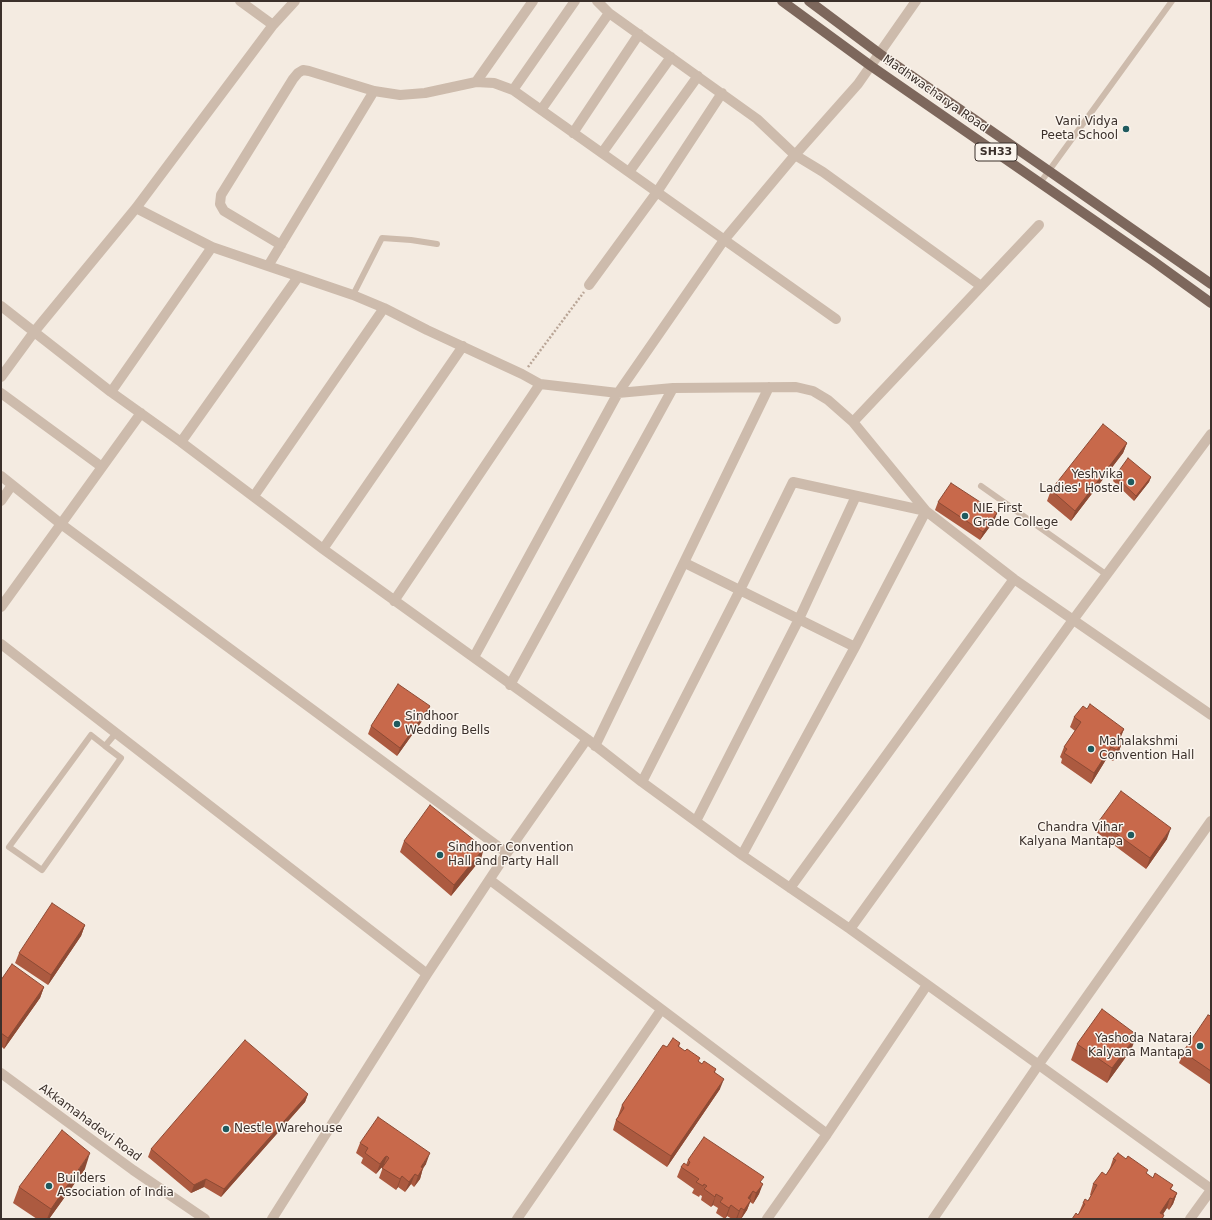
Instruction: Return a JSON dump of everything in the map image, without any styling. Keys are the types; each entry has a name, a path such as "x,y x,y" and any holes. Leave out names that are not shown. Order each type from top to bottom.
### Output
{"main road":[{"name":"Madhwacharya Road","path":"782,1 872,66 1211,303"},
{"name":"Madhwacharya Road","path":"808,1 880,54 1211,284"}],"street":[{"path":"240,1 273,25"},
{"path":"1,377 34,332 136,208 273,25 295,1"},
{"path":"476,82 533,1"},
{"path":"513,90 575,1"},
{"path":"597,1 609,12 757,119 796,155 981,286"},
{"path":"474,657 618,393 724,240 858,84 916,1"},
{"path":"541,110 609,12"},
{"path":"573,133 639,34"},
{"path":"602,153 671,57"},
{"path":"281,245 224,211 220,204 221,195 298,73 303,70 310,71 374,91 400,95 425,93 476,82 494,83 513,90 836,319"},
{"path":"629,172 698,76"},
{"path":"268,266 374,91"},
{"path":"589,286 657,192 722,93"},
{"path":"136,208 212,248 353,295 384,308 540,384 618,393 673,388 769,387 796,387 813,391 828,400 853,422 926,511 1014,579 1211,715"},
{"path":"853,422 1039,225"},
{"path":"111,392 212,248"},
{"path":"181,442 298,277"},
{"path":"1,306 111,392 742,855 850,929 927,986 1039,1064 1211,1189 1190,1219"},
{"path":"254,496 384,308"},
{"path":"323,549 464,346"},
{"path":"394,601 540,384"},
{"path":"272,1219 427,974 507,854 591,743 685,563 769,387"},
{"path":"510,685 673,388"},
{"path":"1,393 102,467"},
{"path":"1,607 141,413"},
{"path":"850,929 1073,620 1211,434"},
{"path":"1,476 61,524 507,854"},
{"path":"642,782 740,590 793,482 926,511"},
{"path":"1,501 12,485"},
{"path":"696,821 798,619 856,496"},
{"path":"742,855 855,647 926,511"},
{"path":"685,563 855,647"},
{"path":"790,888 1014,579"},
{"path":"1,644 427,974"},
{"path":"933,1219 1039,1064 1211,821"},
{"path":"490,880 827,1134"},
{"path":"767,1219 827,1134 927,986"},
{"path":"517,1219 661,1010"},
{"name":"Akkamahadevi Road","path":"1,1073 133,1170 205,1219"}],"lane":[{"path":"1040,183 1172,1"},
{"path":"353,295 382,238 438,244"},
{"path":"981,486 1107,575"},
{"path":"105,746 116,733"},
{"path":"91,735 105,746 121,758 42,870 9,847 91,735"}],"path":[{"path":"522,374 589,286"}],"building":[{"path":"1103,424 1127,443 1075,511 1051,490"},
{"name":"Yeshvika Ladies' Hostel","path":"1128,458 1151,477 1136,496 1115,476"},
{"name":"NIE First Grade College","path":"951,483 997,513 983,532 938,502"},
{"name":"Sindhoor Wedding Bells","path":"398,684 430,706 400,748 371,726"},
{"name":"Mahalakshmi Convention Hall","path":"1090,704 1124,729 1118,737 1123,740 1117,750 1111,747 1094,773 1064,753 1067,749 1064,747 1081,722 1074,717 1083,706 1087,709"},
{"name":"Chandra Vihar Kalyana Mantapa","path":"1121,791 1171,828 1150,858 1099,821"},
{"name":"Sindhoor Convention Hall and Party Hall","path":"430,805 484,848 454,885 404,841"},
{"path":"52,903 85,925 51,975 19,953"},
{"path":"12,964 44,987 8,1038 1,1033 1,980"},
{"path":"1102,1009 1137,1035 1112,1068 1077,1044"},
{"name":"Yashoda Nataraj Kalyana Mantapa","path":"1208,1015 1211,1016 1211,1071 1183,1052"},
{"path":"673,1038 680,1043 678,1046 685,1051 687,1049 700,1058 698,1061 702,1064 704,1061 716,1069 714,1072 724,1079 671,1156 616,1120 624,1108 622,1105 663,1045 667,1047"},
{"name":"Nestle Warehouse","path":"245,1040 308,1094 224,1189 206,1179 194,1185 151,1149"},
{"path":"378,1117 430,1153 421,1167 423,1168 418,1176 415,1174 409,1182 402,1176 400,1179 382,1168 389,1158 387,1156 380,1164 365,1153 368,1148 360,1143"},
{"name":"Builders Association of India","path":"62,1130 90,1153 51,1209 19,1187"},
{"path":"704,1137 764,1177 760,1182 763,1184 756,1193 753,1191 748,1198 751,1200 744,1210 741,1208 739,1211 731,1205 729,1208 720,1202 723,1198 716,1194 715,1197 704,1189 707,1186 704,1184 703,1186 696,1182 699,1179 681,1167 684,1163 688,1166 690,1162 688,1160"},
{"path":"1118,1153 1126,1159 1128,1156 1148,1170 1146,1173 1153,1178 1155,1173 1173,1185 1170,1189 1177,1193 1173,1199 1170,1198 1160,1213 1164,1215 1162,1219 1072,1219 1076,1213 1078,1215 1085,1204 1083,1203 1085,1199 1088,1201 1097,1185 1093,1184 1102,1172 1106,1175 1116,1160 1113,1159"}],"place":[{"name":"Vani Vidya Peeta School","path":"1126,129"},
{"name":"Yeshvika Ladies' Hostel","path":"1131,482"},
{"name":"NIE First Grade College","path":"965,516"},
{"name":"Sindhoor Wedding Bells","path":"397,724"},
{"name":"Mahalakshmi Convention Hall","path":"1091,749"},
{"name":"Chandra Vihar Kalyana Mantapa","path":"1131,835"},
{"name":"Sindhoor Convention Hall and Party Hall","path":"440,855"},
{"name":"Yashoda Nataraj Kalyana Mantapa","path":"1200,1046"},
{"name":"Nestle Warehouse","path":"226,1129"},
{"name":"Builders Association of India","path":"49,1186"}]}
